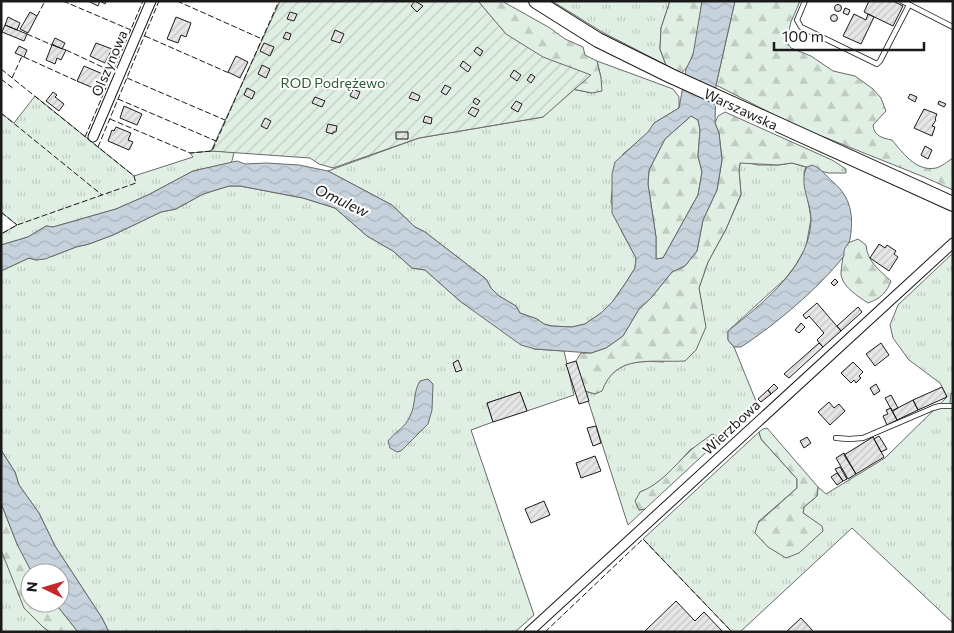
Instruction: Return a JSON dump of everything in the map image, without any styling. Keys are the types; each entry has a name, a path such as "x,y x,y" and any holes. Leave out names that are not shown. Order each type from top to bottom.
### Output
{"main road":[{"name":"Warszawska","path":"536,1 598,40 730,104 953,204"}],"street":[{"name":"Olszynowa","path":"92,136 151,1"},
{"name":"Wierzbowa","path":"529,632 953,243"}],"lane":[{"path":"805,1 797,20 801,27 876,64 880,61 909,5"},
{"path":"902,1 953,27"},
{"path":"836,438 849,440 862,438 933,408 953,406"}],"green space":[{"name":"ROD Podrężewo","path":"280,1 478,1 506,34 543,57 591,75 543,117 419,138 333,168 319,164 310,158 211,151"},
{"path":"478,1 502,1 550,28 565,39 583,47 585,55 597,61 602,91 592,93 572,89 538,73"},
{"path":"552,1 670,1 661,28 660,49 666,65 602,32"},
{"path":"670,1 702,1 699,30 694,51 687,68 681,73 666,65 660,49 661,28"},
{"path":"735,1 800,1 791,22 786,41 791,48 811,56 833,71 855,76 873,89 881,98 886,111 873,125 875,132 882,137 892,140 905,156 916,164 922,167 936,168 953,158 953,190 794,125 716,85"},
{"path":"597,61 673,89 679,97 679,108 654,123 649,132 623,154 612,191 611,202 622,232 636,258 635,268 613,301 601,313 585,324 572,327 552,326 520,313 516,306 499,296 491,288 486,279 425,232 415,227 392,205 328,171 419,138 543,117 572,89 592,93 601,78"},
{"path":"35,96 134,176 193,157 190,153 234,152 232,161 193,171 148,195 116,209 53,227 46,226 28,237 1,245 1,234 17,225 1,212 1,113 14,123"},
{"path":"725,112 832,160 846,169 846,173 828,173 792,163 778,165 740,163 741,194 726,229 708,262 699,288 706,327 696,350 685,361 647,361 625,365 608,379 602,391 595,394 585,391 576,361 581,353 591,353 606,348 623,336 639,309 651,298 672,272 685,266 697,251 703,220 717,190 722,160 719,133 715,123 718,116"},
{"path":"691,116 698,120 700,130 698,156 702,172 698,195 663,258 656,259 656,237 648,184 649,170 665,139"},
{"path":"745,162 758,165 792,163 806,167 804,173 811,219 806,247 795,266 785,279 728,331 728,340 734,347 758,406 714,445 718,437 691,449 667,475 650,488 640,492 639,510 645,509 628,525 585,391 595,394 617,370 632,363 664,362 702,307 699,288 708,262 726,229 741,195 739,170 740,163"},
{"path":"229,186 240,186 303,198 335,208 367,236 393,251 412,268 425,270 461,302 534,349 564,351 574,395 527,411 520,392 487,403 493,422 471,430 534,615 515,632 109,632 70,569 70,563 66,563 55,546 39,513 19,485 15,472 1,450 1,271 29,258 36,260 53,256 113,235 161,212 176,209 203,194"},
{"path":"858,239 866,245 874,265 891,281 882,295 868,303 847,287 841,273 843,249 848,243"},
{"path":"953,253 953,394 951,393 950,403 953,404 953,623 852,528 740,632 732,632 643,539 759,432 761,439 797,479 797,488 758,522 812,520 803,513 804,507 817,496 818,487 826,494 885,458 947,397 940,383 909,360 893,338 890,325 898,305"},
{"path":"767,428 818,487 817,496 804,507 803,513 822,526 823,531 799,553 786,558 768,547 755,533 758,523 797,488 797,479 761,439 759,432"},
{"path":"712,434 718,437 714,445 645,509 639,510 635,501 640,492 648,489 661,479 692,449"},
{"path":"1,503 17,544 27,563 20,563 20,598 1,550"},
{"path":"1,550 20,585 20,613 35,613 43,627 50,632 1,632"},
{"path":"29,613 63,613 78,632 50,632"}],"water":[{"name":"Omulew","path":"702,1 735,1 716,85 715,123 719,133 722,160 717,190 703,220 697,251 685,266 672,272 651,298 639,309 623,336 606,348 591,353 535,349 521,345 461,302 425,270 412,268 393,251 367,236 335,208 303,198 240,186 229,186 203,194 176,209 161,212 113,235 45,259 36,260 29,258 1,271 1,245 28,237 46,226 53,227 116,209 148,195 193,171 237,161 245,164 299,165 328,171 392,205 415,227 425,232 486,279 499,296 516,306 520,313 551,326 572,327 585,324 601,313 613,301 635,268 636,258 612,213 612,174 615,162 648,132 654,123 679,108 686,69 693,55","holes":["691,116 698,120 700,130 698,156 702,172 698,195 663,258 656,259 656,237 648,184 649,170 665,139"]},
{"path":"812,165 821,170 839,188 850,208 852,222 850,239 844,250 844,256 822,281 782,317 741,347 734,347 728,340 728,331 777,288 788,276 804,250 811,220 804,180 807,167"},
{"path":"428,379 433,384 432,410 428,424 401,451 397,452 390,448 388,441 408,420 420,381"},
{"path":"1,450 15,472 19,485 39,513 55,546 66,563 27,563 17,544 1,503"},
{"path":"70,569 109,632 78,632 63,613 70,613"}],"building":[{"path":"88,1 100,1 98,6"},
{"path":"415,1 423,6 417,12 411,6"},
{"path":"869,1 893,1 903,6 893,26 864,12"},
{"path":"838,5 841,8 838,11 835,8"},
{"path":"845,8 850,10 848,15 843,13"},
{"path":"30,12 37,16 28,33 20,29"},
{"path":"290,12 297,14 294,21 287,19"},
{"path":"854,14 866,20 868,14 874,17 861,44 843,36"},
{"path":"834,15 837,18 834,21 831,18"},
{"path":"8,17 20,23 17,30 5,25"},
{"path":"176,17 191,23 186,37 181,35 178,43 167,39"},
{"path":"5,25 27,34 24,41 2,32"},
{"path":"335,30 344,34 340,43 331,40"},
{"path":"286,32 291,34 289,40 283,38"},
{"path":"55,38 65,43 62,49 52,44"},
{"path":"96,43 112,49 105,63 90,56"},
{"path":"264,43 274,47 270,56 260,51"},
{"path":"52,45 66,50 61,60 57,58 55,64 46,60"},
{"path":"19,46 27,50 24,57 15,53"},
{"path":"477,47 483,51 480,56 474,51"},
{"path":"236,56 248,62 240,78 228,72"},
{"path":"463,61 471,67 468,72 460,66"},
{"path":"262,65 270,69 266,78 258,74"},
{"path":"84,66 105,75 98,90 77,81"},
{"path":"514,70 521,75 517,81 510,76"},
{"path":"531,74 535,77 531,83 527,80"},
{"path":"324,80 331,83 328,90 321,86"},
{"path":"381,80 387,83 384,89 378,86"},
{"path":"445,85 451,88 446,95 441,92"},
{"path":"247,88 255,92 252,99 244,95"},
{"path":"353,89 360,92 357,99 350,96"},
{"path":"53,92 57,95 55,97 64,104 59,111 46,101"},
{"path":"412,92 420,96 418,101 409,98"},
{"path":"910,94 917,97 915,102 908,98"},
{"path":"315,97 325,101 322,107 312,103"},
{"path":"475,98 480,101 477,105 473,102"},
{"path":"516,101 522,104 518,112 511,108"},
{"path":"939,101 946,104 944,107 938,104"},
{"path":"124,106 142,114 137,125 120,118"},
{"path":"472,107 479,110 475,117 468,113"},
{"path":"924,109 937,114 932,126 935,127 932,136 914,128"},
{"path":"425,116 432,118 431,124 423,122"},
{"path":"265,118 271,121 267,129 261,126"},
{"path":"328,124 337,126 336,132 333,132 333,134 326,132"},
{"path":"116,127 131,133 128,140 133,142 129,150 108,141 112,130 114,131"},
{"path":"396,132 408,132 408,139 396,139"},
{"path":"925,146 932,150 928,159 921,155"},
{"path":"879,244 885,248 887,245 896,251 894,254 898,257 889,271 870,258"},
{"path":"835,279 838,282 834,286 831,283"},
{"path":"817,303 841,331 823,347 817,340 824,333 809,316 806,319 803,315"},
{"path":"858,307 862,312 841,331 837,326"},
{"path":"801,323 805,327 799,333 795,330"},
{"path":"819,343 823,347 789,378 784,374"},
{"path":"881,343 889,355 875,366 866,354"},
{"path":"458,360 462,370 456,372 453,363"},
{"path":"576,361 589,401 579,404 566,364"},
{"path":"853,362 863,372 859,376 861,378 856,383 854,380 851,383 841,373"},
{"path":"774,384 778,388 771,394 768,390"},
{"path":"876,384 880,391 874,395 870,388"},
{"path":"942,387 947,397 918,410 913,400"},
{"path":"768,390 771,394 761,402 758,399"},
{"path":"520,392 527,411 493,422 487,403"},
{"path":"891,395 898,408 892,411 885,398"},
{"path":"913,400 918,410 897,420 892,411"},
{"path":"829,402 834,408 839,404 845,411 830,425 818,412"},
{"path":"891,408 897,420 887,425 883,416 888,414 886,410"},
{"path":"596,426 601,443 593,446 587,428"},
{"path":"879,436 887,449 881,452 874,439"},
{"path":"807,437 811,443 804,448 800,441"},
{"path":"873,437 884,457 856,474 844,455"},
{"path":"844,453 856,474 848,479 836,458"},
{"path":"595,456 601,471 581,478 576,463"},
{"path":"840,467 847,479 843,481 835,469"},
{"path":"837,473 843,481 837,485 831,477"},
{"path":"544,501 550,515 531,523 525,509"},
{"path":"676,601 695,621 704,612 723,632 644,632"},
{"path":"801,618 814,632 786,632"}],"fence":[{"path":"63,1 131,30"},
{"path":"85,137 143,1"},
{"path":"98,147 159,1"},
{"path":"177,1 262,39"},
{"path":"110,119 190,153 212,151 279,1"},
{"path":"37,16 44,3"},
{"path":"27,34 52,45"},
{"path":"145,36 229,73"},
{"path":"66,50 113,72"},
{"path":"12,78 22,56"},
{"path":"24,57 79,82"},
{"path":"1,69 134,176 136,183 17,225 1,234"},
{"path":"127,78 225,120"},
{"path":"1,79 14,89"},
{"path":"118,99 216,141"},
{"path":"1,113 102,195"},
{"path":"1,212 17,225"},
{"path":"545,632 643,539 732,632"}]}
